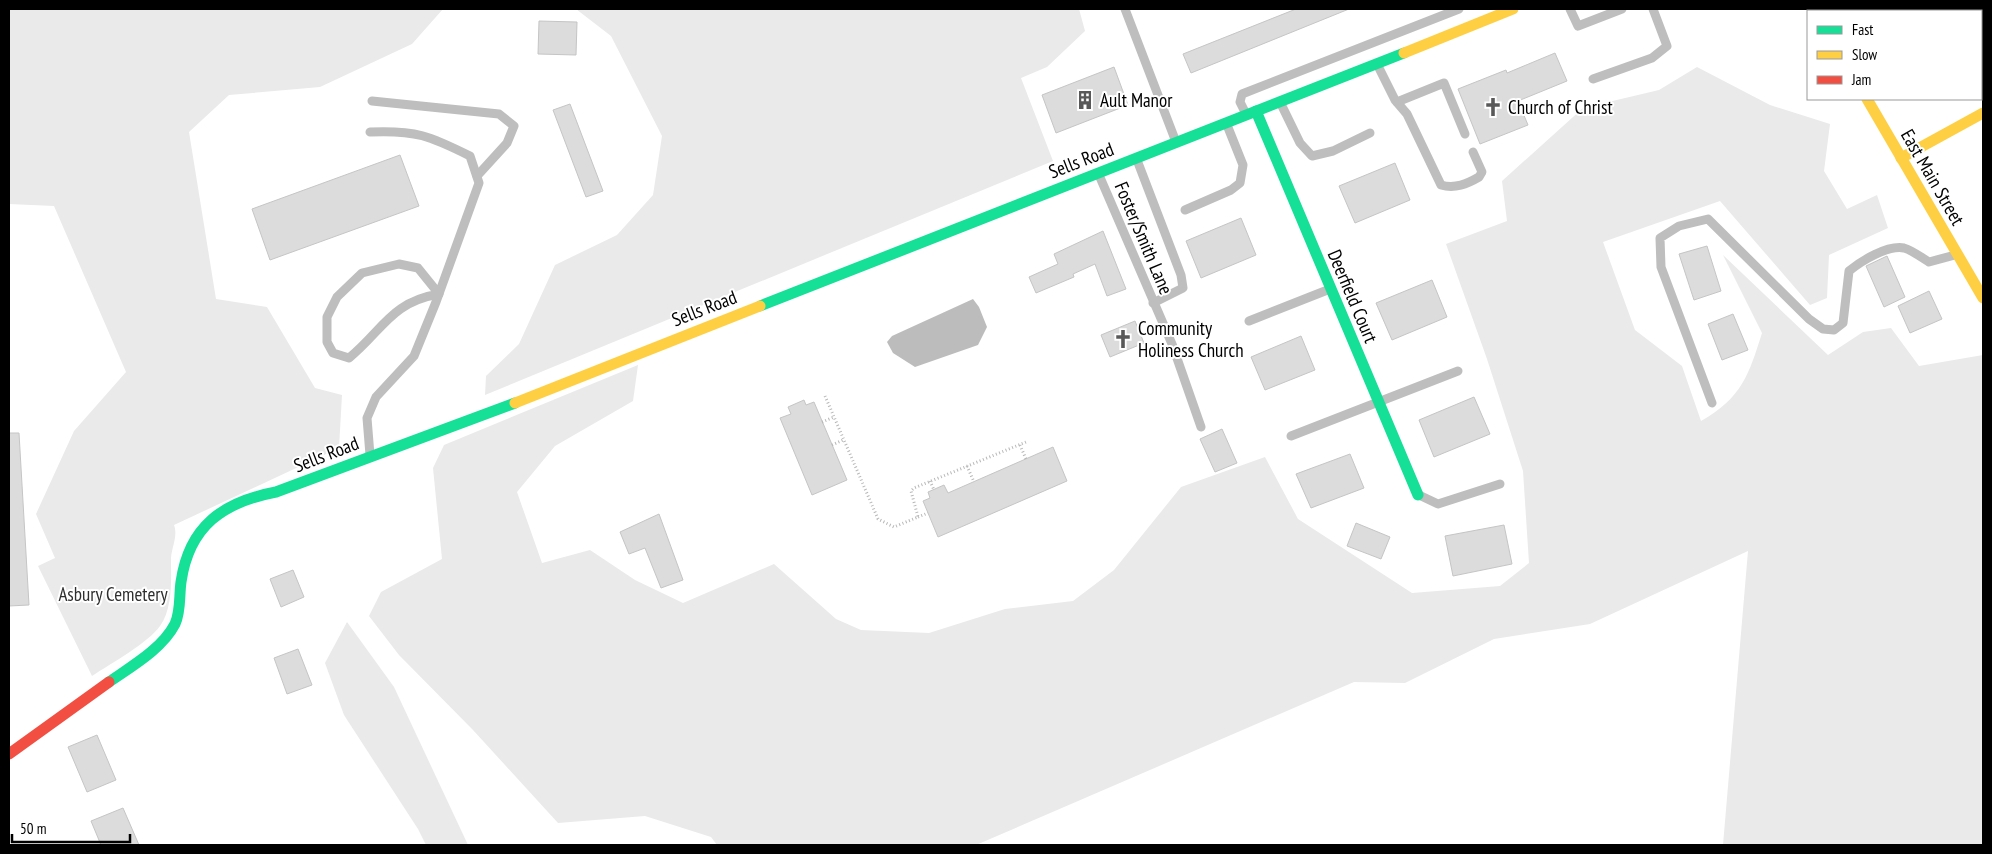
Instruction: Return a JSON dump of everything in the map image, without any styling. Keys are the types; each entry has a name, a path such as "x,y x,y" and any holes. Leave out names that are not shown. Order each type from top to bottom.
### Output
{"street":[{"name":"Sells Road","path":"9,754 143,658 170,630 175,624 187,557 197,535 212,517 231,504 253,495 276,492 370,455 582,377 668,341 1280,102 1298,83 1352,62 1377,64 1408,40 1467,27 1513,9"},
{"name":"East Main Street","path":"1869,100 1983,298"},
{"name":"Deerfield Court","path":"1251,113 1330,289 1418,495"},
{"path":"1901,158 1983,113"}],"lane":[{"path":"1125,9 1176,142"},
{"path":"1251,113 1240,102 1242,94 1298,83 1352,62 1408,40 1460,9 1467,27"},
{"path":"1570,9 1578,26 1622,9"},
{"path":"1592,79 1652,58 1667,46 1653,9"},
{"path":"1377,64 1397,102 1407,114 1441,185 1450,187 1461,185 1480,177 1482,172 1473,152"},
{"path":"1397,102 1444,83 1465,134"},
{"path":"372,101 500,114 514,126 507,142 476,176"},
{"path":"1280,102 1300,143 1312,156 1333,150 1370,133"},
{"path":"1185,210 1231,190 1240,183 1243,165 1226,122"},
{"path":"370,132 399,131 433,137 470,156 479,183 439,294 414,356 376,397 366,418 370,455"},
{"path":"1136,158 1181,275 1183,288 1153,303"},
{"name":"Foster/Smith Lane","path":"1098,172 1172,344 1202,427"},
{"path":"1712,403 1661,267 1660,238 1679,226 1708,220 1809,320 1823,329 1834,330 1843,323 1849,271 1864,259 1885,251 1904,248 1929,262 1958,254"},
{"path":"399,264 418,268 439,294 420,297 397,310 349,358 333,353 327,342 327,318 337,297 362,273 399,264"},
{"path":"1249,321 1330,289"},
{"path":"1291,436 1458,371"},
{"path":"1418,495 1438,504 1500,484"}],"path":[{"path":"825,396 878,519 894,527 928,512"},
{"path":"822,422 834,417"},
{"path":"832,445 843,440"},
{"path":"918,517 911,492 930,481 1026,442"},
{"path":"1020,445 1026,459"},
{"path":"967,466 974,482"},
{"path":"930,481 934,490"}],"green space":[{"name":"Asbury Cemetery","path":"9,9 443,9 412,44 320,87 229,95 189,132 216,299 267,307 315,388 342,395 339,448 174,525 170,593 164,619 147,639 92,676 38,566 55,558 36,514 74,431 126,372 54,206 9,204"},
{"path":"576,9 1079,9 1085,31 1047,67 1021,78 1053,161 485,395 486,376 519,344 555,265 617,235 653,195 662,136 611,36"},
{"path":"1697,67 1770,105 1830,124 1824,171 1847,209 1877,195 1888,228 1829,255 1827,298 1810,305 1720,201 1603,242 1635,330 1682,366 1701,421 1726,403 1742,384 1753,361 1762,333 1723,255 1828,355 1863,332 1891,328 1919,366 1983,355 1983,845 1723,845 1748,551 1590,624 1494,639 1405,683 1354,682 976,845 717,845 711,837 645,816 558,823 473,730 399,655 369,616 381,592 442,559 433,468 444,445 638,365 633,401 555,446 517,492 542,563 590,550 635,580 683,603 774,564 836,619 861,630 929,633 1005,609 1073,601 1114,570 1181,487 1265,457 1298,519 1412,593 1500,586 1529,563 1523,471 1487,359 1446,244 1507,221 1502,181 1583,108 1659,90"},
{"path":"347,622 394,687 468,845 426,845 418,829 344,715 325,663"}],"shaded area":[{"path":"973,299 979,307 987,327 978,345 915,367 893,353 887,342 892,336"}],"building":[{"path":"1296,9 1349,9 1191,73 1183,54"},
{"path":"539,21 577,22 576,55 538,54"},
{"name":"Church of Christ","path":"1555,53 1567,81 1518,101 1528,125 1480,144 1458,89 1506,70 1507,73"},
{"name":"Ault Manor","path":"1114,67 1128,105 1056,133 1042,95"},
{"path":"570,104 603,191 586,197 553,110"},
{"path":"400,155 419,206 270,260 252,209"},
{"path":"1395,163 1410,200 1355,223 1339,186"},
{"path":"1241,218 1256,255 1201,278 1186,241"},
{"path":"1103,231 1126,289 1107,296 1095,264 1073,274 1074,277 1036,293 1029,277 1058,264 1054,254"},
{"path":"1707,246 1721,291 1694,300 1679,254"},
{"path":"1887,256 1905,297 1884,307 1866,266"},
{"path":"1432,280 1447,317 1392,340 1376,303"},
{"path":"1929,291 1942,319 1910,333 1898,306"},
{"path":"1733,314 1748,350 1722,360 1708,324"},
{"name":"Community Holiness Church","path":"1135,321 1144,343 1110,357 1101,335"},
{"path":"1301,336 1315,370 1265,390 1251,357"},
{"path":"1474,397 1490,434 1434,457 1419,420"},
{"path":"804,400 806,405 814,402 847,480 812,495 780,418 791,414 788,407"},
{"path":"1222,429 1237,463 1215,472 1200,439"},
{"path":"9,433 19,433 29,605 9,606"},
{"path":"1053,447 1067,481 938,537 923,501 930,498 928,492 944,485 948,493"},
{"path":"1350,454 1364,488 1311,508 1296,474"},
{"path":"659,514 683,580 661,588 645,548 629,554 620,532"},
{"path":"1356,523 1390,537 1381,559 1347,546"},
{"path":"1504,525 1512,564 1453,576 1445,536"},
{"path":"293,570 304,597 281,607 270,579"},
{"path":"298,649 312,685 287,694 274,658"},
{"path":"97,735 116,780 87,792 68,747"},
{"path":"123,808 139,845 101,845 91,821"}],"traffic: fast":[{"path":"760,306 1404,53"},
{"path":"1256,111 1418,495"},
{"path":"109,682 146,656 169,633 177,619 185,562 192,546 201,532 225,510 240,502 276,492 515,403"}],"traffic: slow":[{"path":"1404,53 1513,9"},
{"path":"1868,100 1983,298"},
{"path":"1901,158 1983,113"},
{"path":"515,403 760,306"}],"traffic: jam":[{"path":"9,754 109,682"}],"place":[{"name":"Ault Manor","path":"1085,100"},
{"name":"Church of Christ","path":"1493,107"},
{"name":"Community Holiness Church","path":"1123,339"}]}
